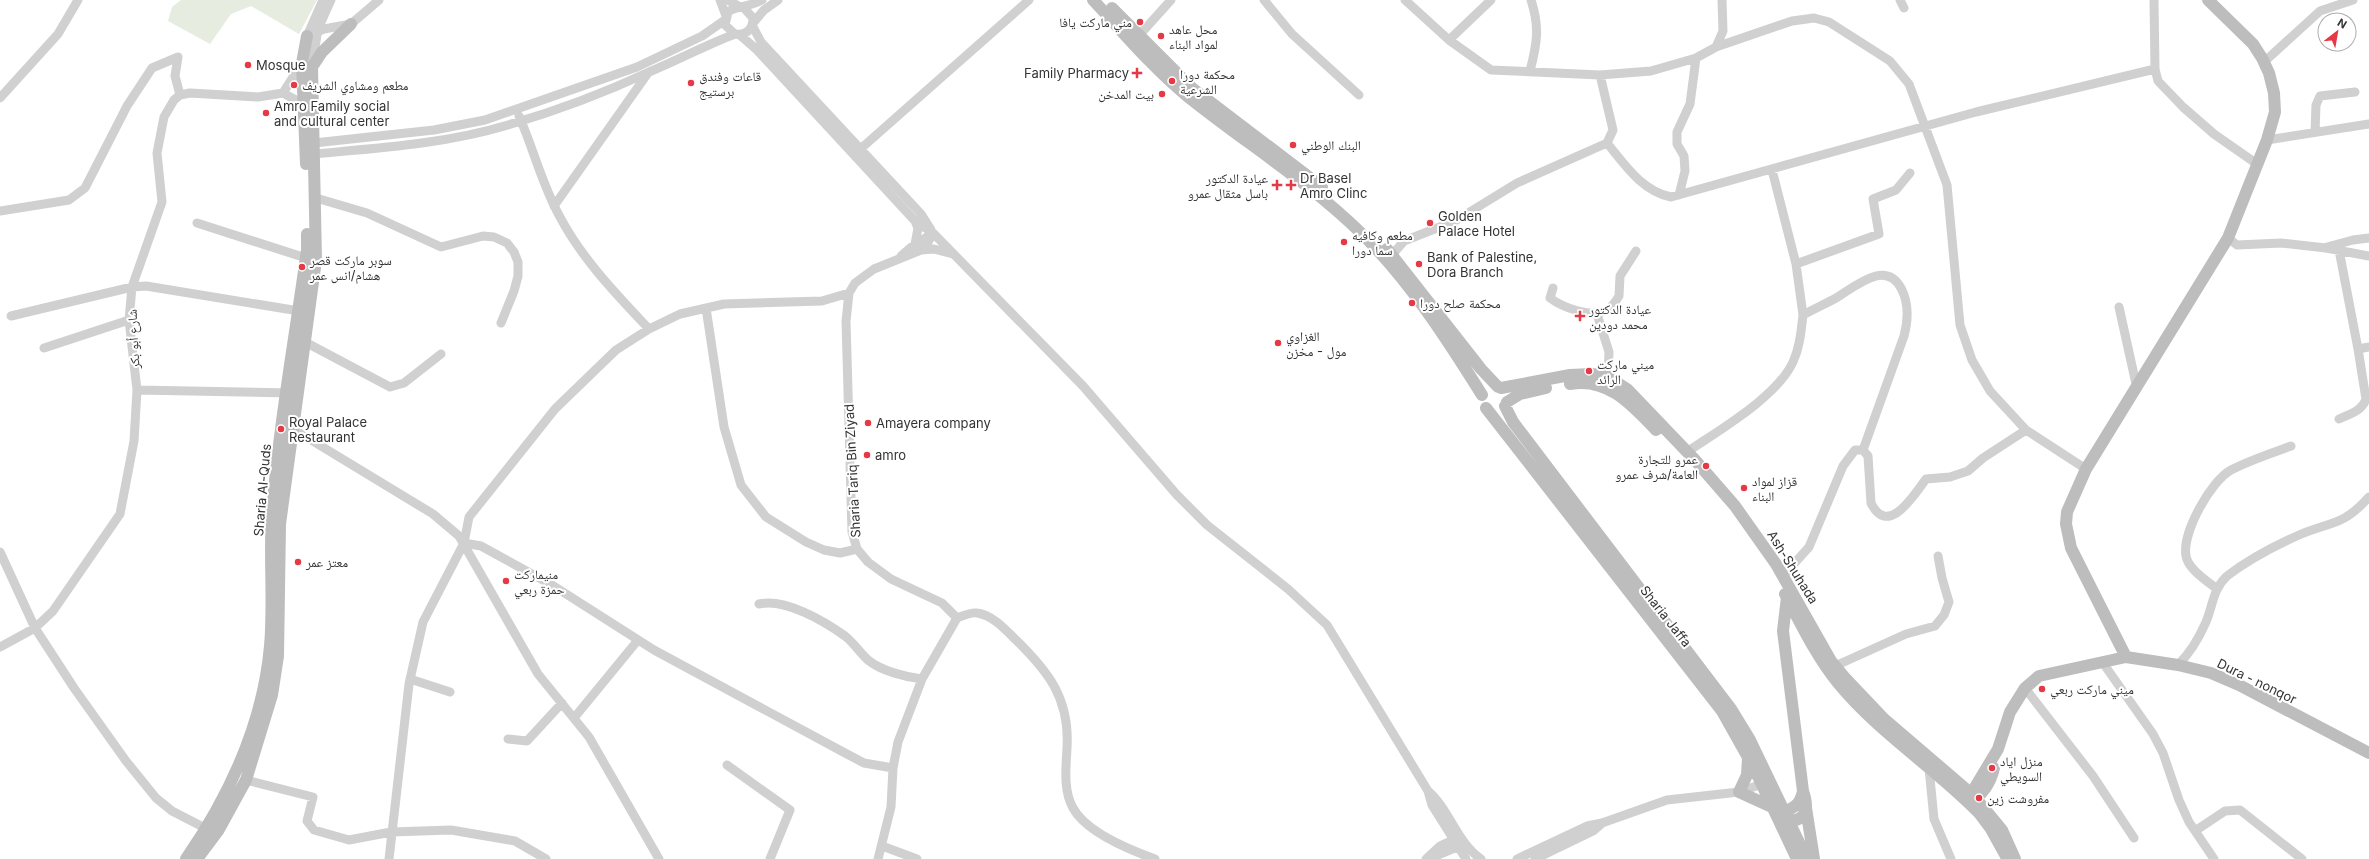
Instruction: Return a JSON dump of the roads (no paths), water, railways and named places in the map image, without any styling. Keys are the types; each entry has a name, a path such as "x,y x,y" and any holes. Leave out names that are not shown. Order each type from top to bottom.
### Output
{"street":[{"path":"0,98 58,34 78,0"},
{"path":"312,34 323,0"},
{"path":"312,34 331,0"},
{"path":"283,93 307,65 379,0"},
{"path":"720,0 727,29 756,49 857,152 921,214 933,233 1083,386 1177,495 1208,525 1288,589 1327,625 1428,791 1432,805 1454,843 1466,859"},
{"path":"728,0 751,13 753,24 761,42 915,221 933,233"},
{"path":"311,149 434,130 485,120 637,67 702,36 725,18 731,9 762,0"},
{"path":"311,149 403,146 456,138 522,121 648,73 749,31 764,10 778,0"},
{"path":"857,152 1029,0"},
{"path":"1093,0 1136,39 1192,88 1330,194 1392,255 1481,369 1506,394 1506,404 1494,412 1486,408 1482,401 1482,395 1431,319 1389,263 1362,234 1320,196 1185,94 1136,39 1105,0"},
{"path":"1136,39 1171,0"},
{"path":"1264,0 1292,34 1359,95"},
{"path":"1405,0 1449,40 1491,70 1600,76 1651,71 1696,58 1716,47 1792,21 1814,18 1828,22 1890,61 1909,84 1947,185 1960,325 1972,360 1990,391 2026,430 2086,469"},
{"path":"1449,40 1491,0"},
{"path":"1530,71 1538,42 1537,24 1531,0"},
{"path":"1716,47 1723,31 1722,0"},
{"path":"2154,0 2154,70 2158,81 2183,107 2214,134 2257,164"},
{"path":"1971,797 1989,781 2010,712 2024,688 2038,676 2126,657 2070,548 2067,512 2086,469 2136,384 2228,238 2267,140 2275,112 2274,93 2270,73 2264,62 2252,44 2208,0"},
{"path":"2264,62 2320,11 2353,0"},
{"path":"312,34 351,24"},
{"name":"Sharia Al-Quds","path":"197,859 218,831 246,780 272,695 278,656 280,524 299,311 306,258 307,188 311,149 303,104 312,34"},
{"path":"0,212 69,200 85,188 127,106 152,68 178,57 175,76 180,95 190,93 258,97 283,93 303,104"},
{"path":"1679,195 1685,171 1684,156 1677,144 1677,132 1690,104 1696,58"},
{"name":"Sharia Al-Quds","path":"292,394 305,342 316,260 316,198 311,149 307,65"},
{"path":"1607,143 1648,189 1658,194 1671,197 1976,112 2154,70"},
{"path":"554,206 648,73"},
{"path":"1392,255 1404,241 1455,221 1517,183 1607,143 1614,130 1600,76"},
{"path":"2315,132 2316,105 2320,96 2356,92"},
{"name":"شارع أبو بكر","path":"0,647 35,628 52,611 120,514 134,441 137,390 129,320 132,287 162,202 157,153 159,135 164,117 172,102 180,95"},
{"path":"517,109 542,180 560,218 616,294 649,329"},
{"path":"2267,140 2369,124"},
{"path":"1687,452 1745,412 1782,380 1799,346 1804,315 1796,264 1772,170"},
{"path":"1796,264 1880,234 1872,199 1896,190 1910,173"},
{"path":"316,198 367,213 441,247 483,236 494,237 507,243 514,252 518,262 518,276 514,291 501,322"},
{"path":"915,221 918,228 918,247"},
{"path":"198,223 306,258"},
{"path":"389,859 410,679 423,622 464,543 465,528 469,517 555,409 616,350 649,329 680,314 724,304 822,301 849,293 863,275 918,247 928,244 933,233"},
{"path":"2228,238 2237,244 2281,243 2326,248 2369,256"},
{"path":"2326,248 2353,240 2369,238"},
{"path":"918,247 934,249 954,255"},
{"path":"2339,250 2366,399 2362,407 2356,412 2340,419"},
{"path":"1553,288 1550,298 1562,307 1597,314 1608,310 1619,296 1620,276 1636,251"},
{"path":"1804,315 1877,275 1892,278 1903,290 1907,313 1906,329 1863,450"},
{"path":"11,316 132,287 146,286 299,311"},
{"name":"Sharia Tariq Bin Ziyad","path":"849,293 846,321 852,532 857,549 868,562 891,579 942,603 956,618"},
{"path":"2119,307 2136,384"},
{"path":"706,308 724,427 740,485 766,517 806,542 824,550 840,553 857,549"},
{"path":"1597,314 1609,352 1608,377"},
{"path":"44,348 129,320"},
{"path":"305,342 390,387 404,383 441,354"},
{"path":"2358,349 2369,347"},
{"name":"Ash-Shuhada","path":"1500,387 1570,375 1591,374 1608,377 1627,389 1687,452 1735,506 1783,576 1788,592 1824,665 1838,683 1884,732 1929,768 1971,797 1991,829 2007,859"},
{"name":"Ash-Shuhada","path":"1506,404 1520,394 1579,382 1600,384 1613,390 1646,419 1728,509 1788,592 1835,666 1883,718 1971,797 2002,830 2015,859"},
{"path":"1482,395 1490,387 1500,387"},
{"path":"137,390 292,394"},
{"name":"Sharia Jaffa","path":"1506,404 1514,422 1731,709 1750,740 1767,785 1781,815 1797,859"},
{"name":"Sharia Jaffa","path":"1486,408 1722,711 1747,756 1767,785"},
{"path":"288,426 433,514 451,528 464,543 538,674 590,737 613,775 659,859"},
{"name":"Sharia Al-Quds","path":"186,859 207,829 238,770 264,685 270,646 272,514 288,426"},
{"path":"1863,450 1868,456 1871,503 1879,513 1893,515 1902,510 1926,479 1950,477 1968,471 1984,458 2026,430"},
{"path":"2217,589 2192,566 2186,556 2186,548 2193,521 2206,496 2218,480 2231,470 2291,446"},
{"path":"1783,576 1810,547 1843,466 1855,450 1863,450"},
{"path":"2178,665 2196,643 2207,621 2217,589 2228,576 2250,561 2299,535 2344,520 2369,497"},
{"path":"464,543 481,546 552,585 638,640 844,754 864,763 893,768"},
{"path":"0,552 35,628 113,743 156,798 172,811 207,829"},
{"path":"1835,666 1906,634 1935,626 1944,615 1949,602 1942,578 1938,556"},
{"path":"1788,592 1783,631 1802,791 1814,859"},
{"path":"759,604 768,602 786,605 844,636 874,664 904,677 922,679"},
{"path":"878,859 891,807 893,768 898,742 922,679 956,618 976,612 987,616 1000,625 1039,663 1055,687 1066,718 1068,741 1066,780 1068,796 1074,809 1097,831 1154,859"},
{"path":"574,718 638,640"},
{"name":"Dura - nonqor","path":"2126,657 2178,665 2211,673 2239,685 2369,753"},
{"path":"2103,663 2153,734 2163,753 2179,800 2195,831 2214,859"},
{"path":"410,679 450,692"},
{"path":"2024,688 2093,776 2134,838"},
{"path":"508,739 527,741 562,702"},
{"path":"1739,792 1747,775 1747,756"},
{"path":"727,765 790,810 770,859"},
{"path":"1929,768 1934,819 1951,859"},
{"path":"246,780 313,797 307,822 314,830 329,835 349,840 391,832 451,830 515,841 546,859"},
{"path":"1535,859 1593,831 1602,823 1667,800 1739,792 1767,785"},
{"path":"1428,791 1439,800 1472,852 1481,859"},
{"path":"1781,815 1796,807 1800,801 1802,791"},
{"path":"1739,792 1781,815 1802,817 1806,808"},
{"path":"2195,831 2225,811 2240,810 2302,859"},
{"name":"Sharia Jaffa","path":"1781,815 1807,859"},
{"path":"1427,859 1440,846 1454,843 1462,837"},
{"path":"882,846 917,859"},
{"path":"1517,859 1543,854"}],"place":[{"name":"مني ماركت يافا","path":"1140,22"},
{"name":"محل عاهد لمواد البناء","path":"1161,36"},
{"name":"Mosque","path":"248,65"},
{"name":"Family Pharmacy","path":"1137,73"},
{"name":"محكمة دورا الشرعية","path":"1172,81"},
{"name":"قاعات وفندق برستيج","path":"691,83"},
{"name":"مطعم ومشاوي الشريف","path":"294,85"},
{"name":"بيت المدخن","path":"1162,94"},
{"name":"Amro Family social and cultural center","path":"266,113"},
{"name":"البنك الوطني","path":"1293,145"},
{"name":"عيادة الدكتور باسل مثقال عمرو","path":"1277,185"},
{"name":"Dr Basel Amro Clinc","path":"1291,185"},
{"name":"Golden Palace Hotel","path":"1430,223"},
{"name":"مطعم وكافيه سما دورا","path":"1344,242"},
{"name":"Bank of Palestine, Dora Branch","path":"1419,264"},
{"name":"سوبر ماركت قصر هشام/انس عمر","path":"302,267"},
{"name":"محكمة صلح دورا","path":"1412,303"},
{"name":"عيادة الدكتور محمد دودين","path":"1580,316"},
{"name":"الغزاوي مول - مخزن","path":"1278,343"},
{"name":"ميني ماركت الرائد","path":"1589,371"},
{"name":"Amayera company","path":"868,423"},
{"name":"Royal Palace Restaurant","path":"281,429"},
{"name":"amro","path":"867,455"},
{"name":"عمرو للتجارة العامة/شرف عمرو","path":"1706,466"},
{"name":"قزاز لمواد البناء","path":"1744,488"},
{"name":"معتز عمر","path":"298,562"},
{"name":"منيماركت حمزة ربعي","path":"506,581"},
{"name":"ميني ماركت ربعي","path":"2042,689"},
{"name":"منزل اياد السويطي","path":"1992,768"},
{"name":"مفروشت زين","path":"1979,798"}]}
